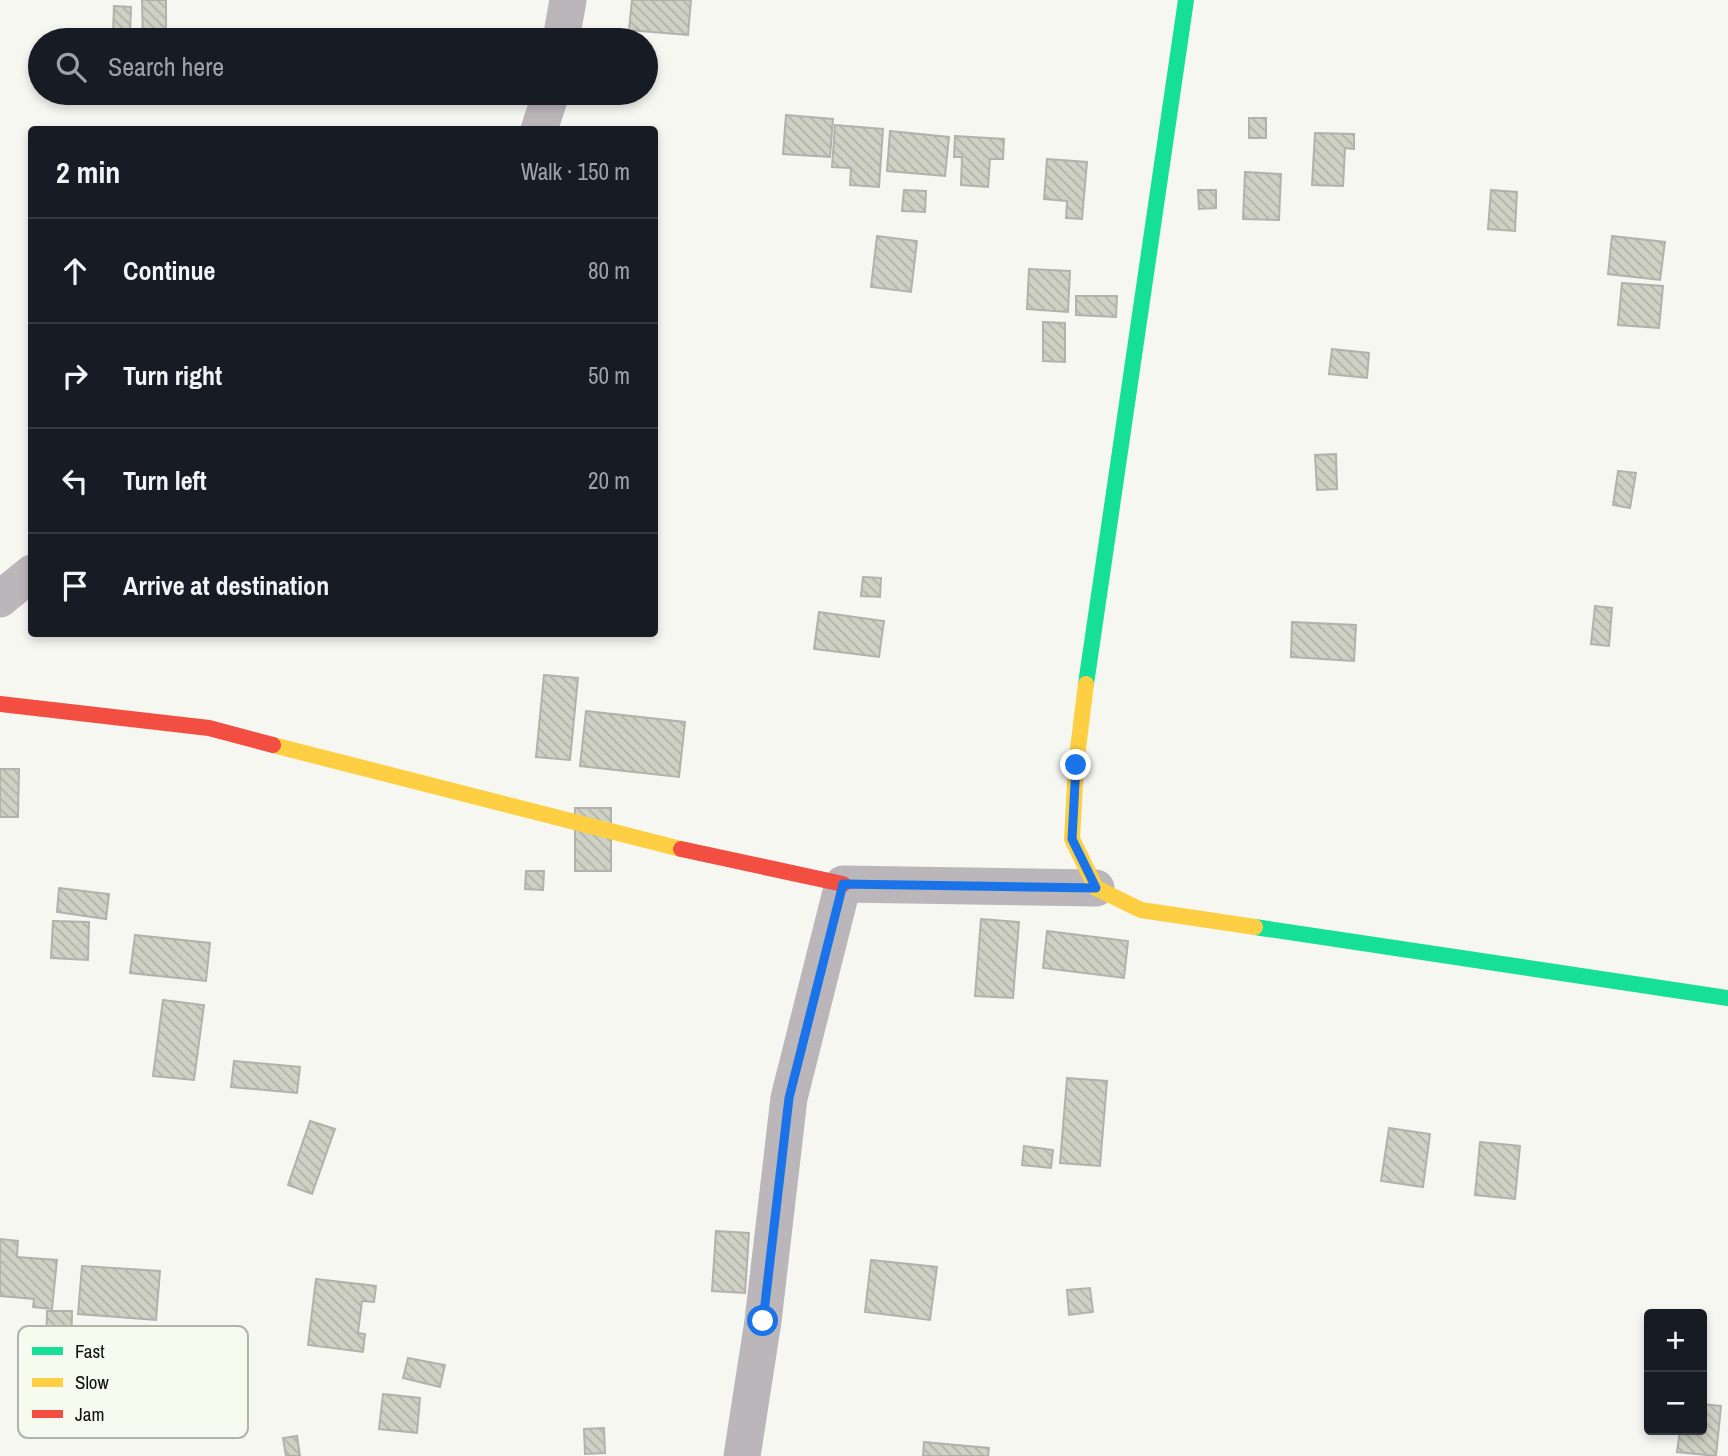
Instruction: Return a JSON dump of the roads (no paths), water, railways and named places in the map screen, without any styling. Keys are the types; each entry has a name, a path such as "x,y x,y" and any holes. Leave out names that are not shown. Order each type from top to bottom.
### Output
{"street":[{"path":"563,28 568,0"},
{"path":"1096,888 1072,839 1076,765 1186,0"},
{"path":"540,126 547,105"},
{"path":"0,599 28,576"},
{"path":"0,704 209,727 635,839 843,884 1096,888 1141,911 1728,998"},
{"path":"742,1456 763,1321 789,1098 843,884"}]}
